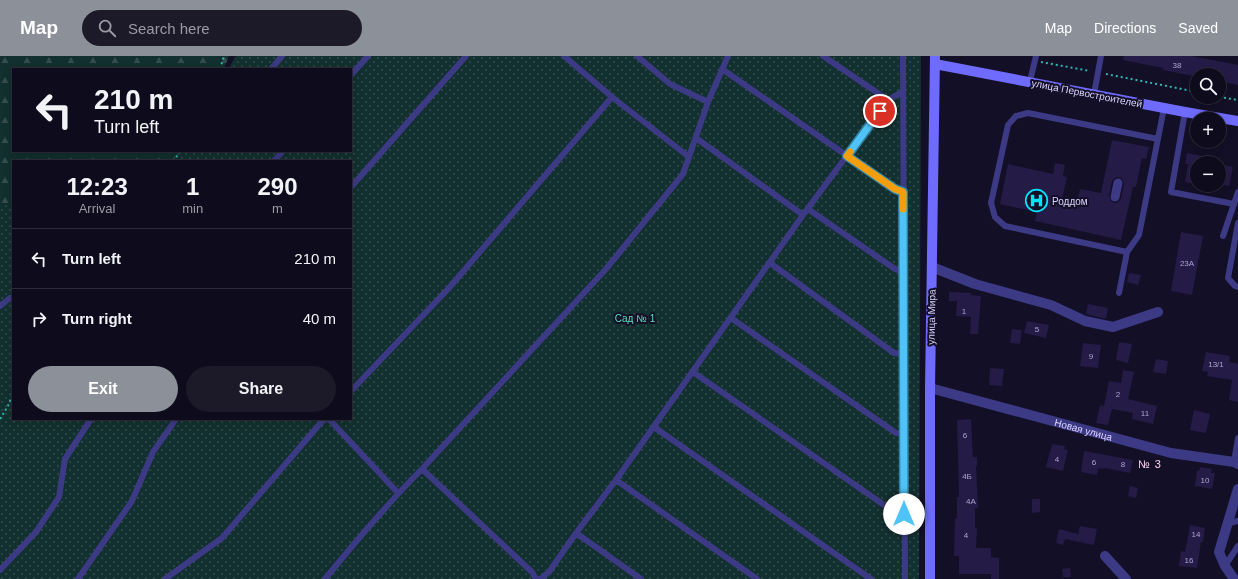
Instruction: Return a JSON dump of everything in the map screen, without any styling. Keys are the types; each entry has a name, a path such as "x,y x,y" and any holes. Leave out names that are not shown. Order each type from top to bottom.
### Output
{"main road":[{"name":"улица Первостроителей","path":"935,60 1030,82 1238,121"},
{"name":"улица Мира","path":"930,579 930,388 935,60"}],"street":[{"path":"1115,197 1118,184"},
{"path":"932,267 975,284 1051,305 1085,321 1113,327 1158,312"},
{"name":"Новая улица","path":"930,388 1171,453 1236,463"},
{"path":"1234,579 1225,566 1219,552 1226,524 1238,489"},
{"path":"1105,556 1126,579"}],"lane":[{"path":"272,68 282,56"},
{"path":"352,74 368,56"},
{"path":"352,186 466,56"},
{"path":"564,56 612,97 689,157"},
{"path":"637,56 670,84 708,102"},
{"path":"325,579 358,538 398,493 422,469 606,269 683,174 708,102 728,56"},
{"path":"823,56 888,100"},
{"path":"903,56 905,579"},
{"path":"1094,94 1101,56"},
{"path":"1030,82 1034,57"},
{"path":"722,69 895,189 903,192"},
{"path":"540,579 549,572 576,532 616,480 803,215 888,100 902,92"},
{"path":"352,390 449,288 612,97"},
{"path":"1119,293 1127,252 1139,235 1164,108"},
{"path":"1185,112 1171,192 1234,204"},
{"path":"1127,252 1005,226 995,217 991,203 1008,125 1016,116 1028,114 1158,139"},
{"path":"696,138 803,215"},
{"path":"275,160 282,152"},
{"path":"1223,236 1238,192"},
{"path":"808,209 895,269 903,272"},
{"path":"1238,223 1228,278 1235,286 1238,286"},
{"path":"770,263 894,353 904,354"},
{"path":"0,306 10,298"},
{"path":"731,318 896,433 904,434"},
{"path":"693,372 894,512 904,514"},
{"path":"0,570 36,532 59,497 65,459 90,420"},
{"path":"78,579 132,501 154,452 175,420"},
{"path":"165,579 222,538 323,420"},
{"path":"330,420 398,493"},
{"path":"654,427 872,579"},
{"path":"1236,463 1238,438"},
{"path":"422,469 532,572 536,579"},
{"path":"616,480 757,579"},
{"path":"1226,524 1238,521"},
{"path":"576,532 641,579"},
{"path":"1225,566 1238,546"}],"path":[{"path":"220,68 224,56"},
{"path":"1034,57 1098,73 1190,91"},
{"path":"1226,98 1238,100"},
{"path":"174,160 180,152"},
{"path":"0,419 12,396"}],"green space":[{"path":"0,56 229,56 224,68 12,68 12,152 175,152 170,160 12,160 12,209 0,201"},
{"name":"Сад № 1","path":"236,56 921,56 919,579 0,579 0,201 12,209 12,420 352,420 352,160 170,160 175,152 352,152 352,68 229,68"}],"building":[{"path":"1124,56 1191,56 1238,65 1238,85 1226,82 1226,68 1190,68 1190,75 1123,60"},
{"name":"Роддом","path":"1112,140 1149,147 1146,159 1142,158 1136,187 1133,187 1121,240 1035,221 1037,212 1000,204 1008,164 1053,174 1055,163 1065,165 1063,176 1067,177 1062,199 1077,202 1080,189 1101,193","holes":["1116,177 1122,178 1124,184 1121,199 1117,203 1114,203 1111,201 1109,196 1112,181"]},
{"path":"1187,153 1202,156 1190,156 1190,183 1185,182 1188,164 1185,164"},
{"path":"1226,166 1233,167 1229,186 1226,185"},
{"path":"1181,232 1203,236 1192,295 1171,291"},
{"path":"1129,273 1141,275 1138,285 1127,282"},
{"path":"949,292 971,293 971,295 981,296 978,334 970,334 971,317 956,316 957,301 949,301"},
{"path":"1088,304 1108,308 1106,319 1086,314"},
{"path":"1027,321 1049,325 1046,338 1024,333"},
{"path":"1012,329 1022,330 1020,344 1010,343"},
{"path":"1119,342 1132,344 1128,363 1116,360"},
{"path":"1083,343 1101,345 1098,368 1080,366"},
{"path":"1206,352 1230,356 1229,362 1238,364 1238,402 1229,400 1232,380 1207,376 1208,372 1202,371"},
{"path":"1156,359 1168,361 1166,374 1153,372"},
{"path":"990,368 1004,369 1002,386 989,385"},
{"path":"1123,370 1134,372 1128,399 1157,406 1153,424 1132,419 1133,413 1112,409 1108,425 1096,423 1100,405 1104,406 1109,381 1121,383"},
{"path":"1194,410 1210,414 1206,433 1190,430"},
{"path":"971,419 973,457 977,457 978,508 975,508 975,528 977,528 976,548 991,548 991,557 999,558 999,579 991,579 991,574 959,574 959,556 954,556 955,518 957,518 957,497 959,497 957,420"},
{"path":"1052,444 1065,446 1064,449 1068,450 1063,471 1046,467"},
{"path":"1084,451 1133,460 1130,473 1104,468 1098,468 1097,475 1081,472"},
{"path":"1200,467 1212,469 1211,473 1215,473 1212,489 1195,486 1197,471 1199,471"},
{"path":"1130,486 1138,488 1136,498 1128,496"},
{"path":"1032,499 1040,499 1040,512 1032,513"},
{"path":"1190,525 1205,528 1197,568 1179,566 1181,551 1185,552"},
{"path":"1080,526 1097,529 1094,545 1065,539 1063,545 1056,543 1059,529 1078,534"},
{"path":"1070,568 1071,577 1063,577 1062,569"}],"slow traffic":[{"path":"850,152 847,156 895,189 903,192 903,209"}],"place":[{"name":"Роддом","path":"1036,201"}],"district":[{"name":"№ 3","path":"1150,464"}],"route":[{"path":"880,111 847,156 895,189 903,192 904,514"}]}
